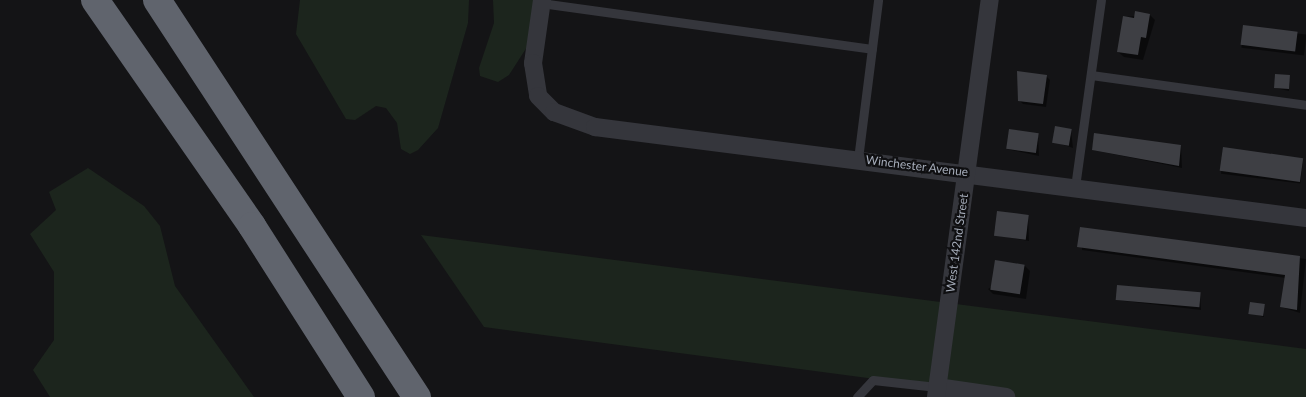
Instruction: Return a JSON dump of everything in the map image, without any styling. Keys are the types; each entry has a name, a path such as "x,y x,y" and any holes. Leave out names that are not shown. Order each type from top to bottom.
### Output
{"highway":[{"path":"95,0 252,226 361,397"},
{"path":"157,0 417,397"}],"street":[{"name":"West 142nd Street","path":"937,392 990,0"},
{"name":"Winchester Avenue","path":"542,2 533,63 538,96 554,112 595,127 966,172 1306,218"},
{"path":"937,392 1006,397"}],"lane":[{"path":"858,159 878,0"},
{"path":"1074,187 1102,0"},
{"path":"542,2 872,49"},
{"path":"1091,75 1306,105"},
{"path":"857,397 873,380 937,392"}],"shaded area":[{"path":"300,0 469,0 468,23 438,128 418,150 410,154 401,149 397,123 386,108 376,106 355,120 346,119 296,34"},
{"path":"493,0 536,0 527,47 509,75 498,82 480,76 479,68 494,23"},
{"path":"88,168 144,206 160,226 175,286 254,397 50,397 33,370 54,340 54,272 30,234 56,210 49,192"},
{"path":"421,235 1306,349 1306,397 1011,397 484,327"}],"building":[{"path":"1135,11 1150,14 1146,38 1141,37 1138,55 1117,52 1123,16 1134,18"},
{"path":"1243,25 1298,32 1295,52 1241,45"},
{"path":"1017,71 1047,75 1043,104 1018,101"},
{"path":"1275,74 1290,75 1289,89 1274,88"},
{"path":"1055,126 1072,129 1069,146 1052,143"},
{"path":"1009,129 1039,133 1036,153 1006,149"},
{"path":"1094,133 1181,145 1179,166 1092,150"},
{"path":"1223,147 1303,158 1300,182 1220,171"},
{"path":"997,211 1029,215 1026,240 994,236"},
{"path":"1080,227 1300,256 1297,310 1280,307 1285,275 1077,247"},
{"path":"995,260 1025,265 1020,294 990,290"},
{"path":"1117,285 1201,292 1199,307 1116,300"},
{"path":"1250,302 1265,304 1263,316 1248,314"}]}
